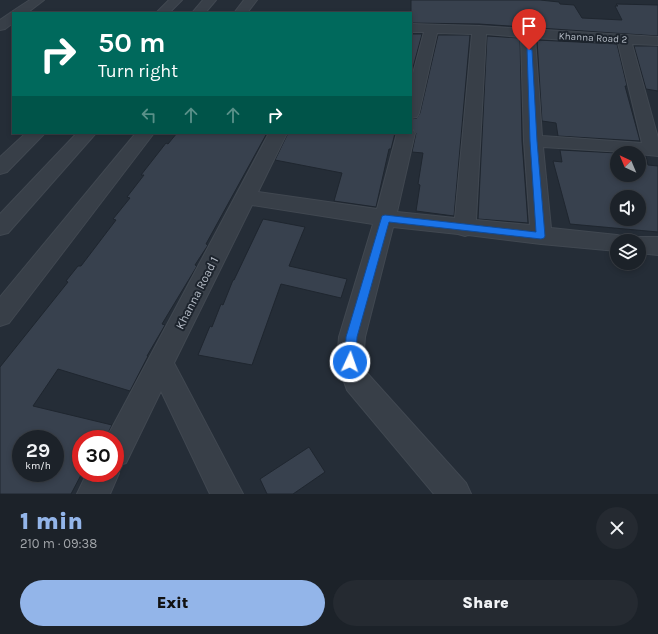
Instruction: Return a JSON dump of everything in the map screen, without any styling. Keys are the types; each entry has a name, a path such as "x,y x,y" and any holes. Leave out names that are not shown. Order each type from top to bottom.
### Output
{"street":[{"path":"20,12 38,0"},
{"path":"163,12 176,0"},
{"path":"199,12 210,0"},
{"path":"241,12 251,0"},
{"path":"0,26 12,18"},
{"path":"412,28 431,30 412,109"},
{"name":"Khanna Road 2","path":"431,30 479,30 658,41"},
{"path":"465,228 479,30"},
{"path":"528,34 533,141 541,236"},
{"path":"533,141 655,150 624,39"},
{"path":"0,168 7,152 34,134"},
{"path":"0,227 86,134"},
{"path":"0,315 144,134"},
{"name":"Khanna Road 1","path":"124,435 278,134"},
{"path":"406,134 385,218 352,337 350,362 357,381 455,494"},
{"path":"246,197 385,218 465,228 610,242"},
{"path":"646,245 658,246"},
{"path":"161,364 226,494"},
{"path":"93,494 99,482"}],"building":[{"path":"411,0 540,0 574,5 582,18 622,20 615,6 618,6 616,4 658,5 658,36 479,24 412,23"},
{"path":"412,34 422,34 412,71"},
{"path":"438,35 470,35 454,216 416,211 420,185 418,184 423,153 412,152 416,133 412,129 412,119 417,118 420,113"},
{"path":"487,36 520,38 522,141 528,223 478,219"},
{"path":"537,40 617,44 627,86 625,86 640,141 558,136 556,123 542,121"},
{"path":"634,46 658,46 658,91 646,89"},
{"path":"176,134 266,134 206,244 208,245 195,265 197,266 162,324 165,325 147,356 130,391 58,369 33,406 112,425 110,430 72,430 72,482 77,482 71,494 0,494 0,367 68,282 66,281 78,266 81,266 116,220 113,219 130,198 127,197 144,175 141,175 166,143 168,144"},
{"path":"288,134 395,134 391,149 389,149 376,207 334,201 342,173 275,160"},
{"path":"560,150 610,153 610,182 646,182 646,156 648,165 658,166 658,232 570,224 553,161 562,162"},
{"path":"263,219 305,227 289,266 347,279 341,298 281,284 252,365 198,355 210,326 212,327 221,304 223,305 233,280"},
{"path":"309,447 325,472 293,494 267,494 260,479"}],"route":[{"path":"350,362 352,337 385,218 541,236 533,141 529,50"}]}
